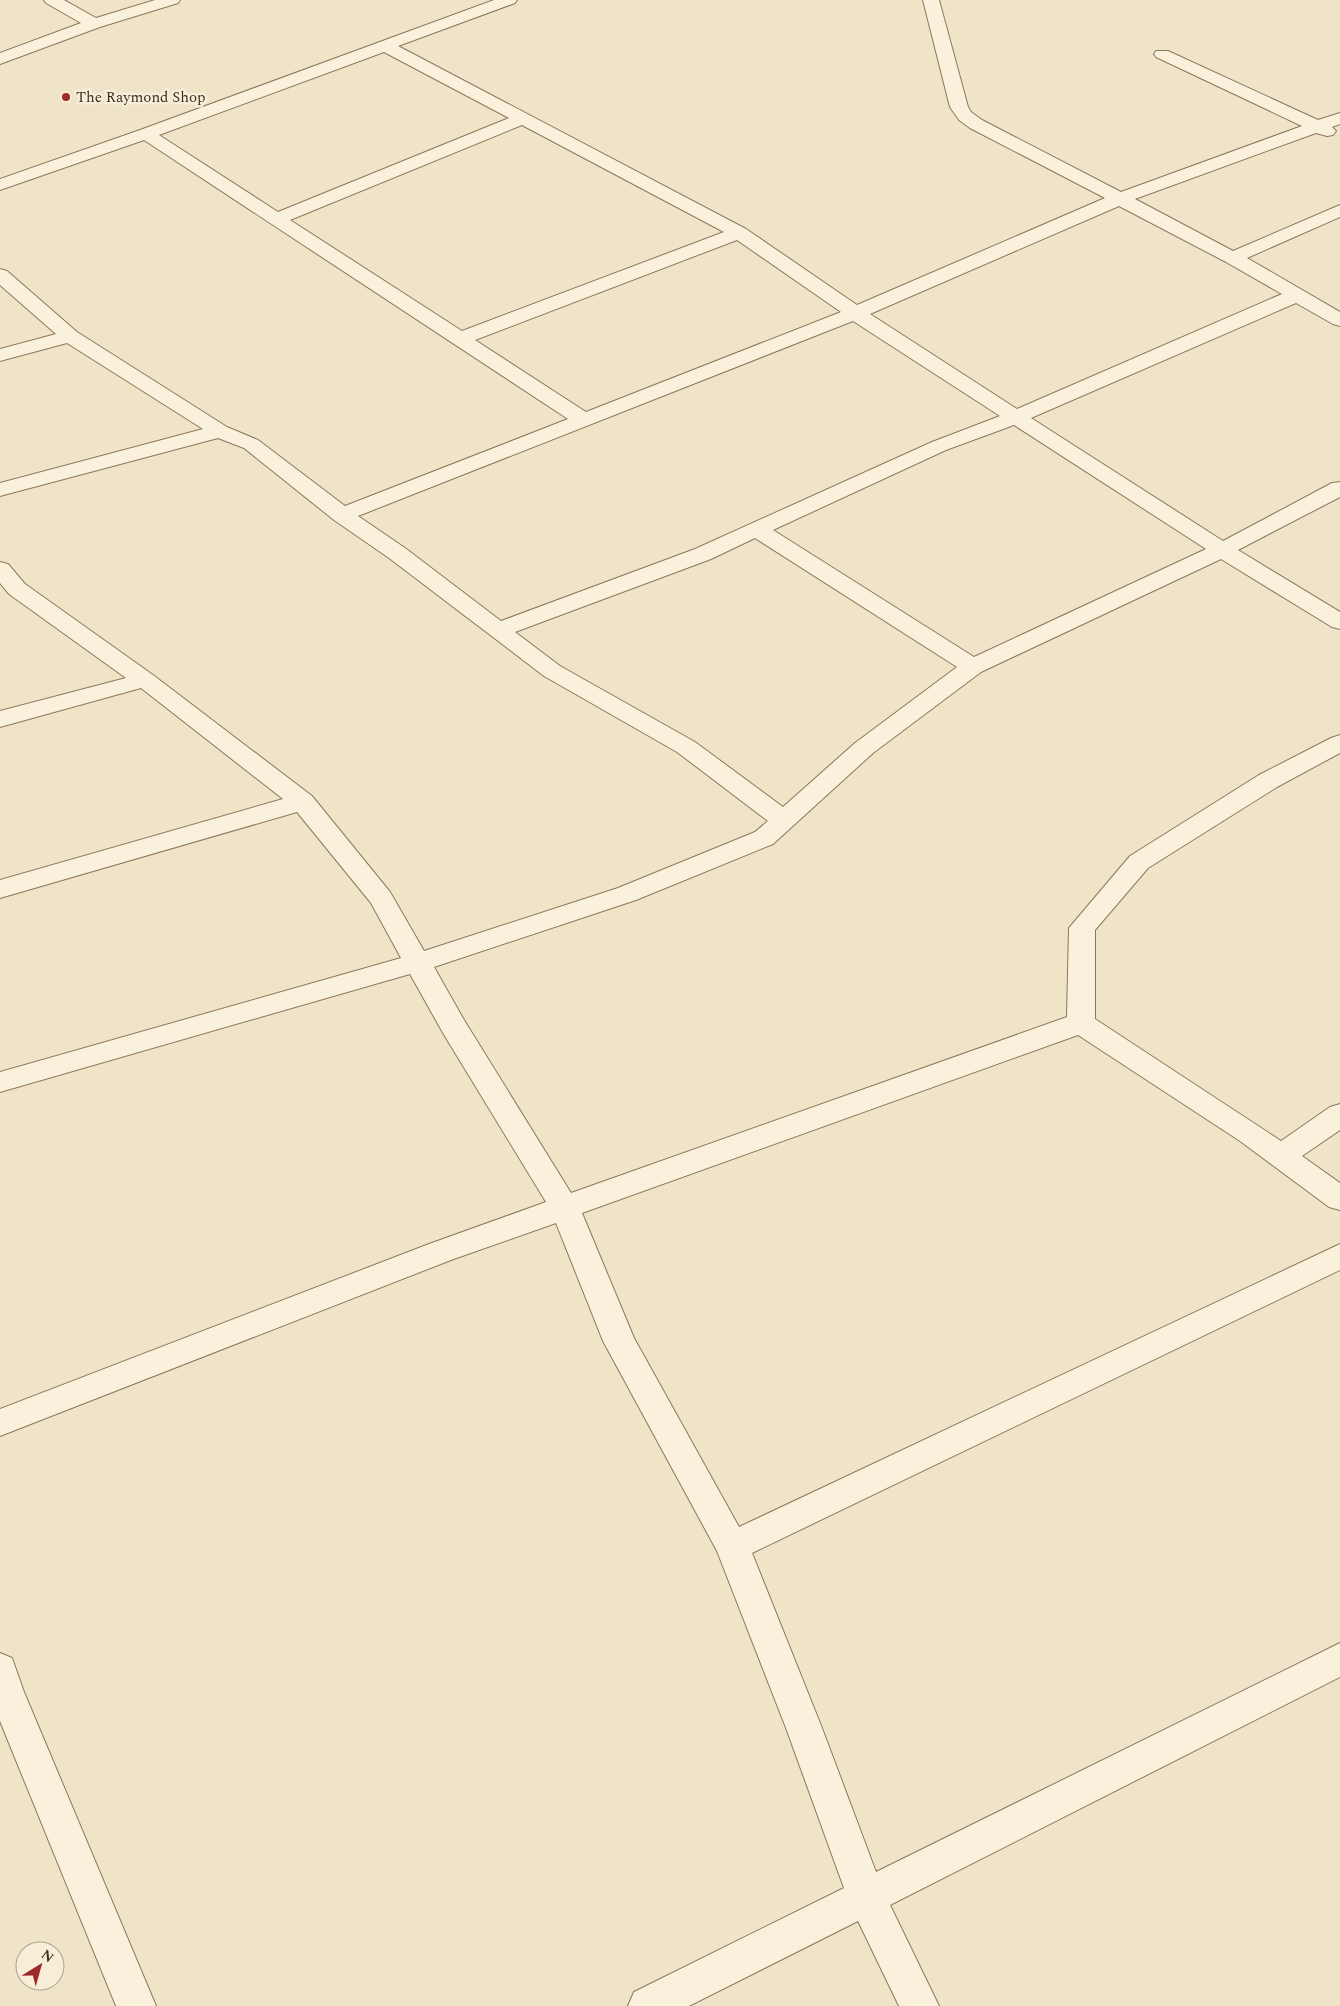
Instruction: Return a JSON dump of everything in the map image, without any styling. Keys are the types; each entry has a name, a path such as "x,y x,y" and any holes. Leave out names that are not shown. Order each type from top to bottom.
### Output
{"street":[{"path":"52,0 94,24"},
{"path":"0,59 94,24 172,0"},
{"path":"0,185 146,134 509,0"},
{"path":"931,0 959,107 965,116 976,124 1233,258 1340,320"},
{"path":"383,45 739,233 855,313 1222,550 1340,622"},
{"path":"1162,54 1340,137"},
{"path":"342,515 855,313 1119,199 1340,118"},
{"path":"276,218 522,119"},
{"path":"146,134 583,419"},
{"path":"1233,258 1340,210"},
{"path":"460,339 739,233"},
{"path":"0,275 70,336 220,431 251,444 342,515 552,671 686,747 784,820"},
{"path":"498,630 703,554 939,446 1016,417 1297,295"},
{"path":"0,355 70,336"},
{"path":"0,490 220,431"},
{"path":"0,1082 417,963 627,894 764,838 864,748 973,667 1222,550 1340,488"},
{"path":"757,530 973,667"},
{"path":"0,569 17,590 144,680 303,802 381,898 453,1026 565,1208 620,1341 732,1546 804,1728 866,1897 919,2006"},
{"path":"0,719 144,680"},
{"path":"1082,1023 1082,928 1139,862 1268,782 1340,743"},
{"path":"0,889 303,802"},
{"path":"1082,1023 1250,1133 1340,1199"},
{"path":"0,1423 440,1252 1082,1023"},
{"path":"1281,1156 1340,1115"},
{"path":"732,1546 1340,1256"},
{"path":"648,2006 1340,1659"},
{"path":"0,1669 6,1692 136,2006"}],"place":[{"name":"The Raymond Shop","path":"66,97"}]}
